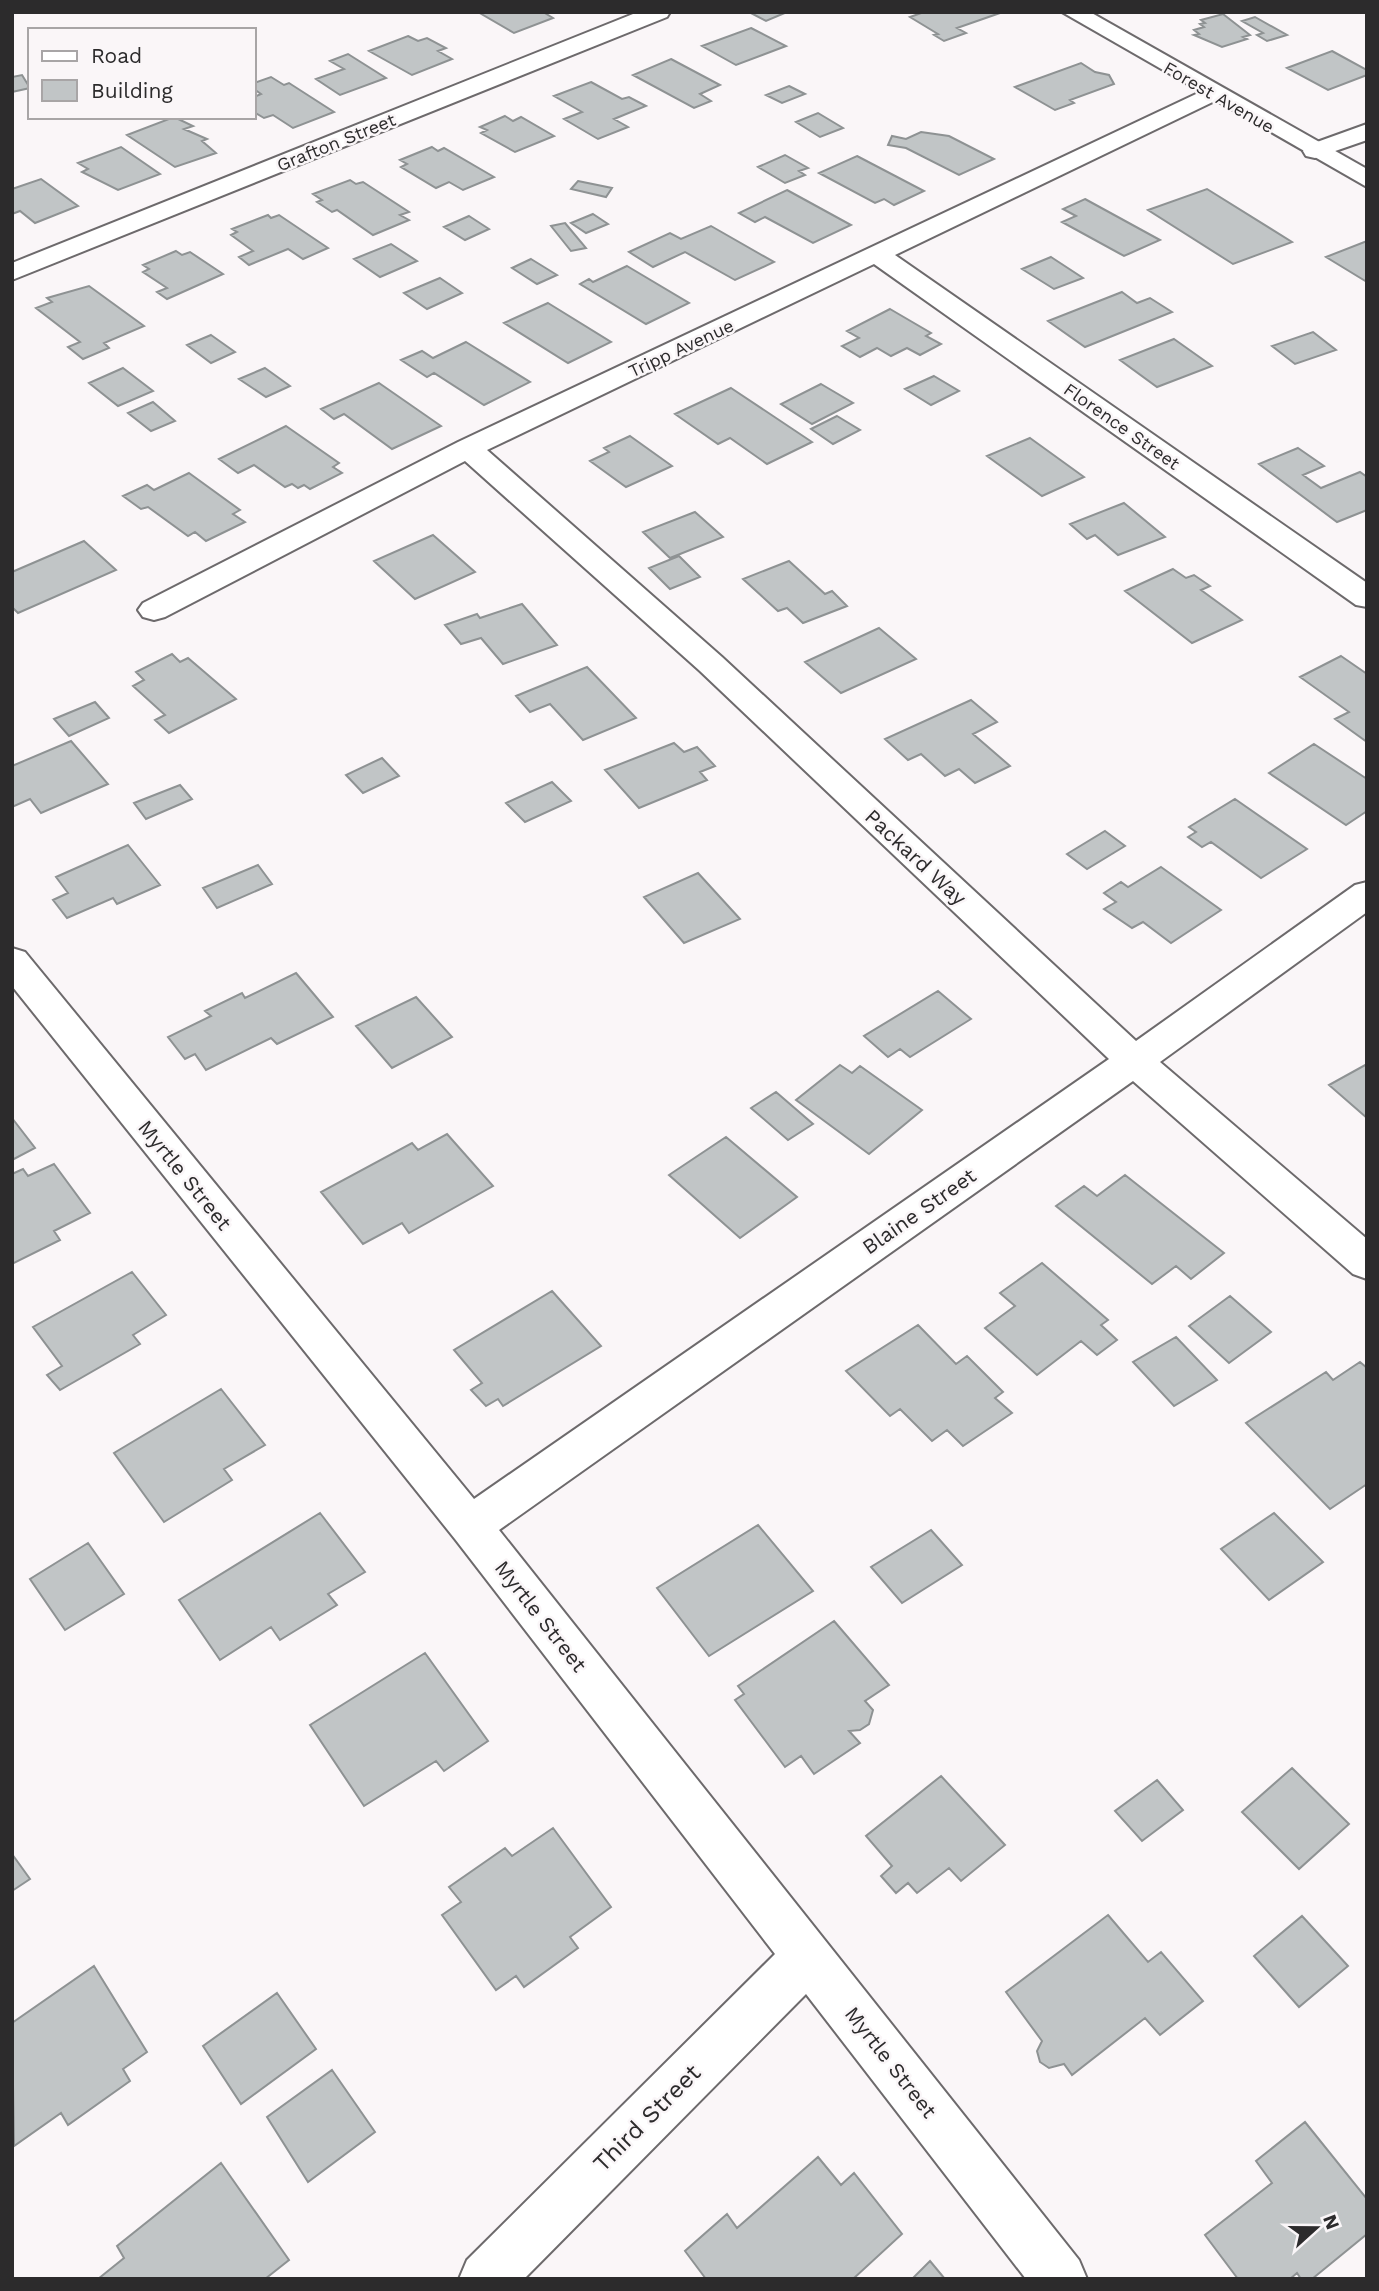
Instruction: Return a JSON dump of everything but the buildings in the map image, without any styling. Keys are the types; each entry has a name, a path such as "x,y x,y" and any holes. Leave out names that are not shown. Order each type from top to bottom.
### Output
{"street":[{"name":"Grafton Street","path":"12,272 659,12"},
{"name":"Forest Avenue","path":"1073,12 1367,180"},
{"name":"Tripp Avenue","path":"154,610 468,448 878,255 1213,93"},
{"path":"1315,151 1367,131"},
{"name":"Florence Street","path":"878,255 1367,598"},
{"name":"Packard Way","path":"468,448 710,664 1134,1061 1367,1263"},
{"name":"Blaine Street","path":"470,1526 1134,1061 1367,894"},
{"name":"Myrtle Street","path":"12,961 470,1526 1060,2279"},
{"name":"Third Street","path":"486,2279 808,1956"}]}
